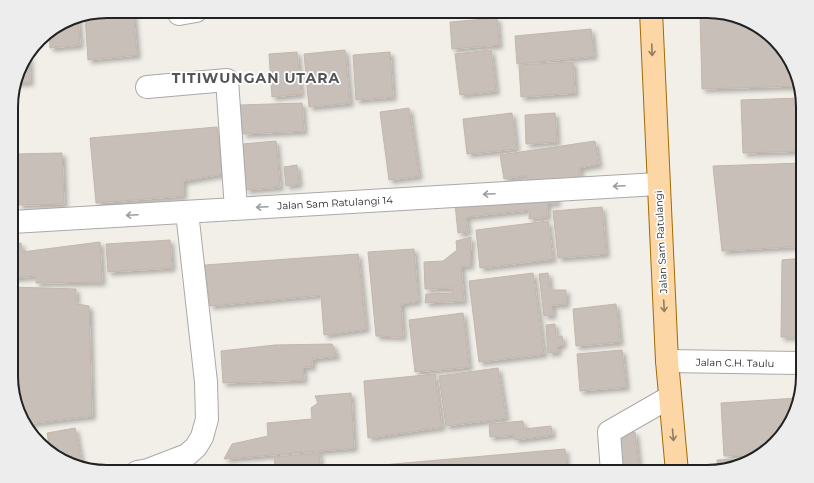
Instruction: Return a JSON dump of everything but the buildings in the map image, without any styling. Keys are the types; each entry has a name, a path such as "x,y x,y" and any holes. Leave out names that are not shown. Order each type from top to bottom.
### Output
{"main road":[{"name":"Jalan Sam Ratulangi","path":"651,18 666,362 676,465"}],"street":[{"path":"147,87 227,80 236,209"},
{"name":"Jalan Sam Ratulangi 14","path":"18,222 658,184"},
{"path":"161,465 187,455 196,447 202,437 207,419 206,382 187,212"},
{"name":"Jalan C.H. Taulu","path":"666,362 796,363"},
{"path":"611,465 609,432 670,398"}],"district":[{"name":"TITIWUNGAN UTARA","path":"256,78"}]}
